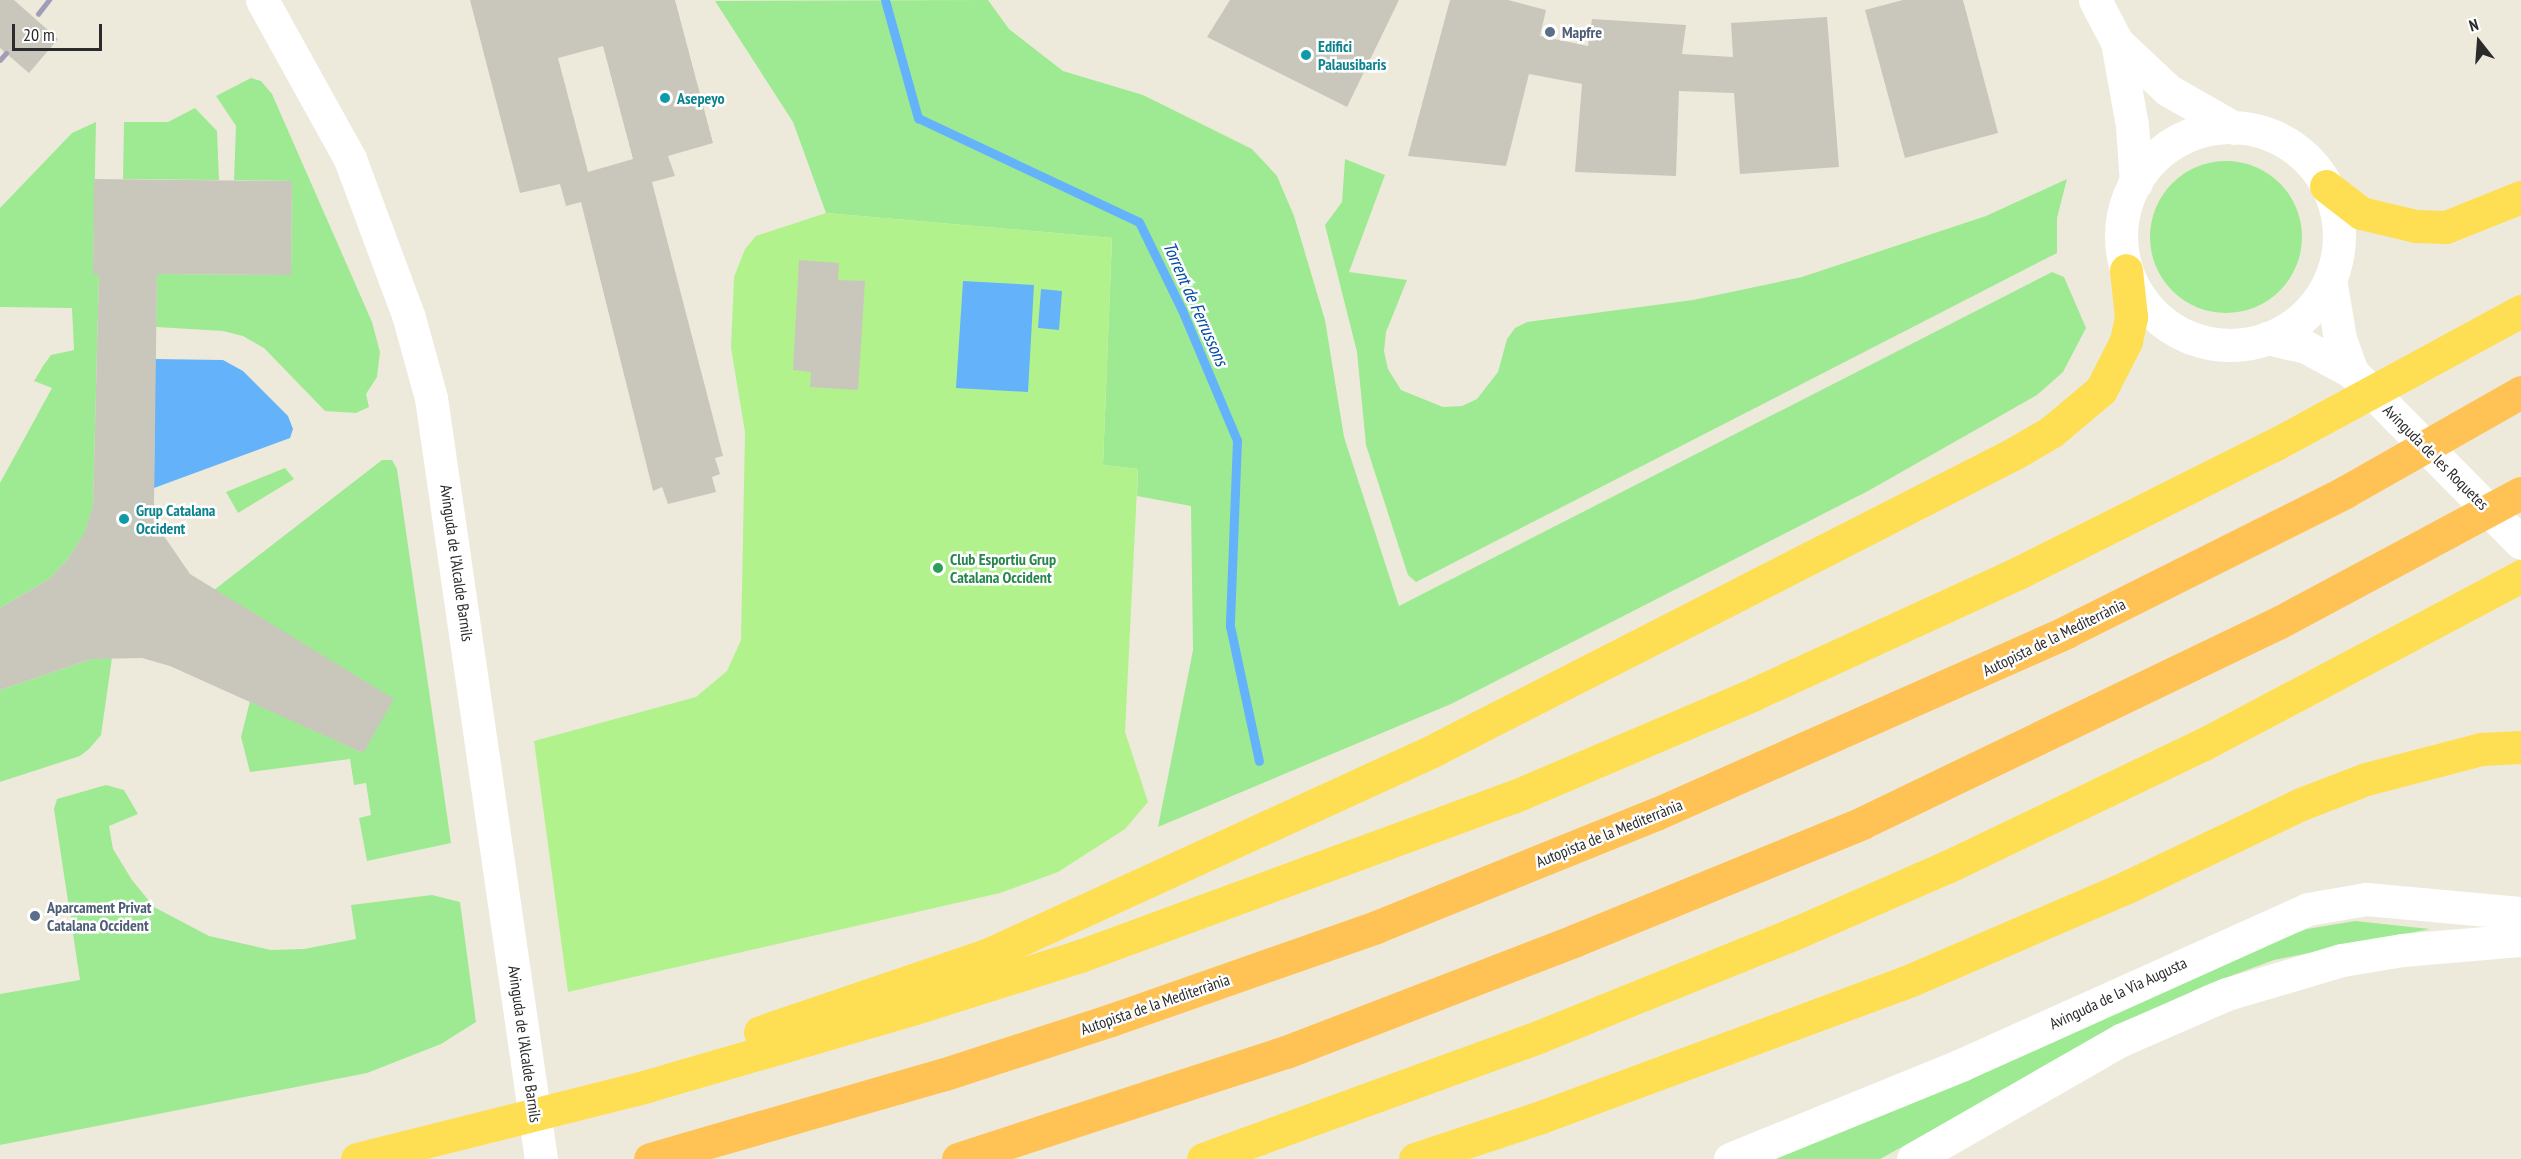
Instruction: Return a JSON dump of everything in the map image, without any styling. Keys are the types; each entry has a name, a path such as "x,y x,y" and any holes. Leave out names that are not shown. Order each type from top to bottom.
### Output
{"highway":[{"path":"2326,186 2361,213 2415,226 2446,227 2521,197"},
{"path":"512,1122 662,1066 929,977 1054,925 1479,728 2015,453 2080,411 2106,382 2126,341 2131,317 2127,270"},
{"path":"357,1159 512,1122 809,1040 1080,956 1513,797 1754,694 2020,572 2274,445 2521,311"},
{"name":"Autopista de la Mediterrània","path":"650,1159 933,1077 1111,1020 1376,927 1645,819 1934,694 2066,632 2345,492 2521,392"},
{"path":"958,1159 1286,1052 1576,940 1852,828 2280,622 2521,493"},
{"path":"1203,1159 1538,1037 1926,876 2204,744 2521,576"},
{"path":"1415,1159 1541,1117 1911,980 2116,892 2301,804 2356,783 2436,759 2481,749 2521,747"}],"street":[{"name":"Avinguda de l'Alcalde Barnils","path":"262,0 350,159 388,257 426,376 447,495 541,1159"},
{"path":"2095,0 2117,42 2132,125 2136,183"},
{"path":"2117,42 2168,90 2234,128"},
{"path":"2234,128 2259,132 2288,144 2310,163 2326,186 2338,227 2337,259 2330,279 2309,311 2290,327 2267,338 2227,345 2187,336 2146,306 2127,270 2122,221 2136,183 2158,155 2181,140 2207,131 2234,128"},
{"name":"Avinguda de les Roquetes","path":"2330,279 2340,339 2352,372"},
{"name":"Avinguda de les Roquetes","path":"2267,338 2306,347 2352,372 2521,543"},
{"name":"Avinguda de la Via Augusta","path":"1730,1159 1961,1065 2308,909 2366,899 2521,913"},
{"path":"1913,1159 2121,1040 2227,994 2342,960 2414,948 2521,940"}],"green space":[{"path":"988,0 1009,29 1063,71 1143,95 1252,149 1277,176 1294,216 1325,320 1344,437 1399,606 2052,272 2064,277 2086,328 2063,372 2037,395 1868,491 1451,704 1158,827 1193,650 1191,506 1137,496 1138,469 1103,465 1112,238 826,213 793,122 715,1"},
{"path":"251,78 261,81 272,94 372,322 380,352 377,377 366,394 369,407 356,413 325,411 264,348 243,336 223,331 156,327 157,274 291,275 292,181 234,180 236,126 216,96"},
{"path":"195,108 217,131 219,180 123,179 124,122 168,122"},
{"path":"96,122 93,273 99,274 93,505 85,533 68,559 49,579 0,608 0,483 52,388 34,381 51,355 74,350 72,308 0,307 0,208 72,133"},
{"path":"1345,159 1385,175 1349,272 1407,280 1386,332 1384,351 1388,369 1401,390 1443,407 1462,406 1477,399 1498,372 1507,339 1515,328 1527,322 1693,300 1802,277 1986,216 2067,179 2057,218 2057,253 1416,582 1408,575 1366,445 1357,352 1325,225 1342,202"},
{"path":"2226,161 2255,166 2280,183 2297,208 2302,237 2297,266 2280,291 2255,308 2226,313 2197,308 2172,291 2155,266 2150,237 2155,208 2172,183 2197,166"},
{"name":"Club Esportiu Grup Catalana Occident","path":"826,213 1112,238 1103,465 1138,469 1125,732 1148,802 1125,829 1058,872 1000,893 568,992 534,741 696,697 727,671 741,640 745,432 731,348 734,277 745,249 756,236"},
{"path":"382,460 392,460 397,469 451,843 367,861 359,818 371,815 366,783 354,785 350,759 250,772 241,737 250,701 361,752 366,747 214,590"},
{"path":"285,468 294,479 238,513 226,492"},
{"path":"112,658 101,735 89,749 80,756 0,782 0,690 92,659"},
{"path":"106,785 124,790 138,814 109,826 113,849 132,880 154,907 209,936 271,950 304,949 356,939 351,905 432,895 460,902 476,1022 441,1044 367,1073 0,1145 0,994 80,980 54,809 57,799"},
{"path":"2355,921 2430,929 2274,960 2206,985 2144,1014 1880,1159 1775,1159 1917,1101 2280,938 2307,929"}],"water":[{"path":"963,281 1034,285 1028,392 956,388"},
{"path":"1041,289 1062,291 1059,330 1038,328"},
{"path":"155,359 223,360 243,371 288,416 293,429 290,438 154,488"}],"building":[{"path":"0,0 14,0 58,39 29,73 0,48"},
{"path":"470,0 675,0 713,143 668,156 675,176 652,182 723,456 715,458 720,474 712,477 716,492 668,504 662,487 653,491 581,202 566,206 560,184 520,193","holes":["603,46 633,159 588,172 558,58"]},
{"name":"Edifici Palausibaris","path":"1230,0 1399,0 1347,107 1207,37"},
{"path":"1450,0 1508,0 1546,10 1540,36 1588,46 1592,19 1686,25 1682,54 1733,57 1731,23 1827,17 1839,167 1740,174 1734,93 1679,91 1676,176 1575,172 1582,84 1529,74 1506,166 1408,156"},
{"path":"1903,0 1963,0 1998,133 1905,158 1865,10"},
{"path":"94,179 292,181 291,275 157,274 154,503 162,533 190,574 394,699 363,753 170,666 142,658 92,659 0,690 0,608 49,579 68,559 85,532 93,505 99,274 93,274"},
{"path":"799,260 839,263 838,280 865,281 858,390 810,387 811,372 793,370"}],"waterway":[{"name":"Torrent de Ferrussons","path":"885,0 918,118 1139,222 1182,310 1237,440 1230,626 1259,761"}],"railway":[{"path":"38,14 49,0"},
{"path":"0,60 6,53"}],"place":[{"name":"Mapfre","path":"1550,32"},
{"name":"Edifici Palausibaris","path":"1306,55"},
{"name":"Asepeyo","path":"665,98"},
{"name":"Grup Catalana Occident","path":"124,519"},
{"name":"Club Esportiu Grup Catalana Occident","path":"938,568"},
{"name":"Aparcament Privat Catalana Occident","path":"35,916"}]}
